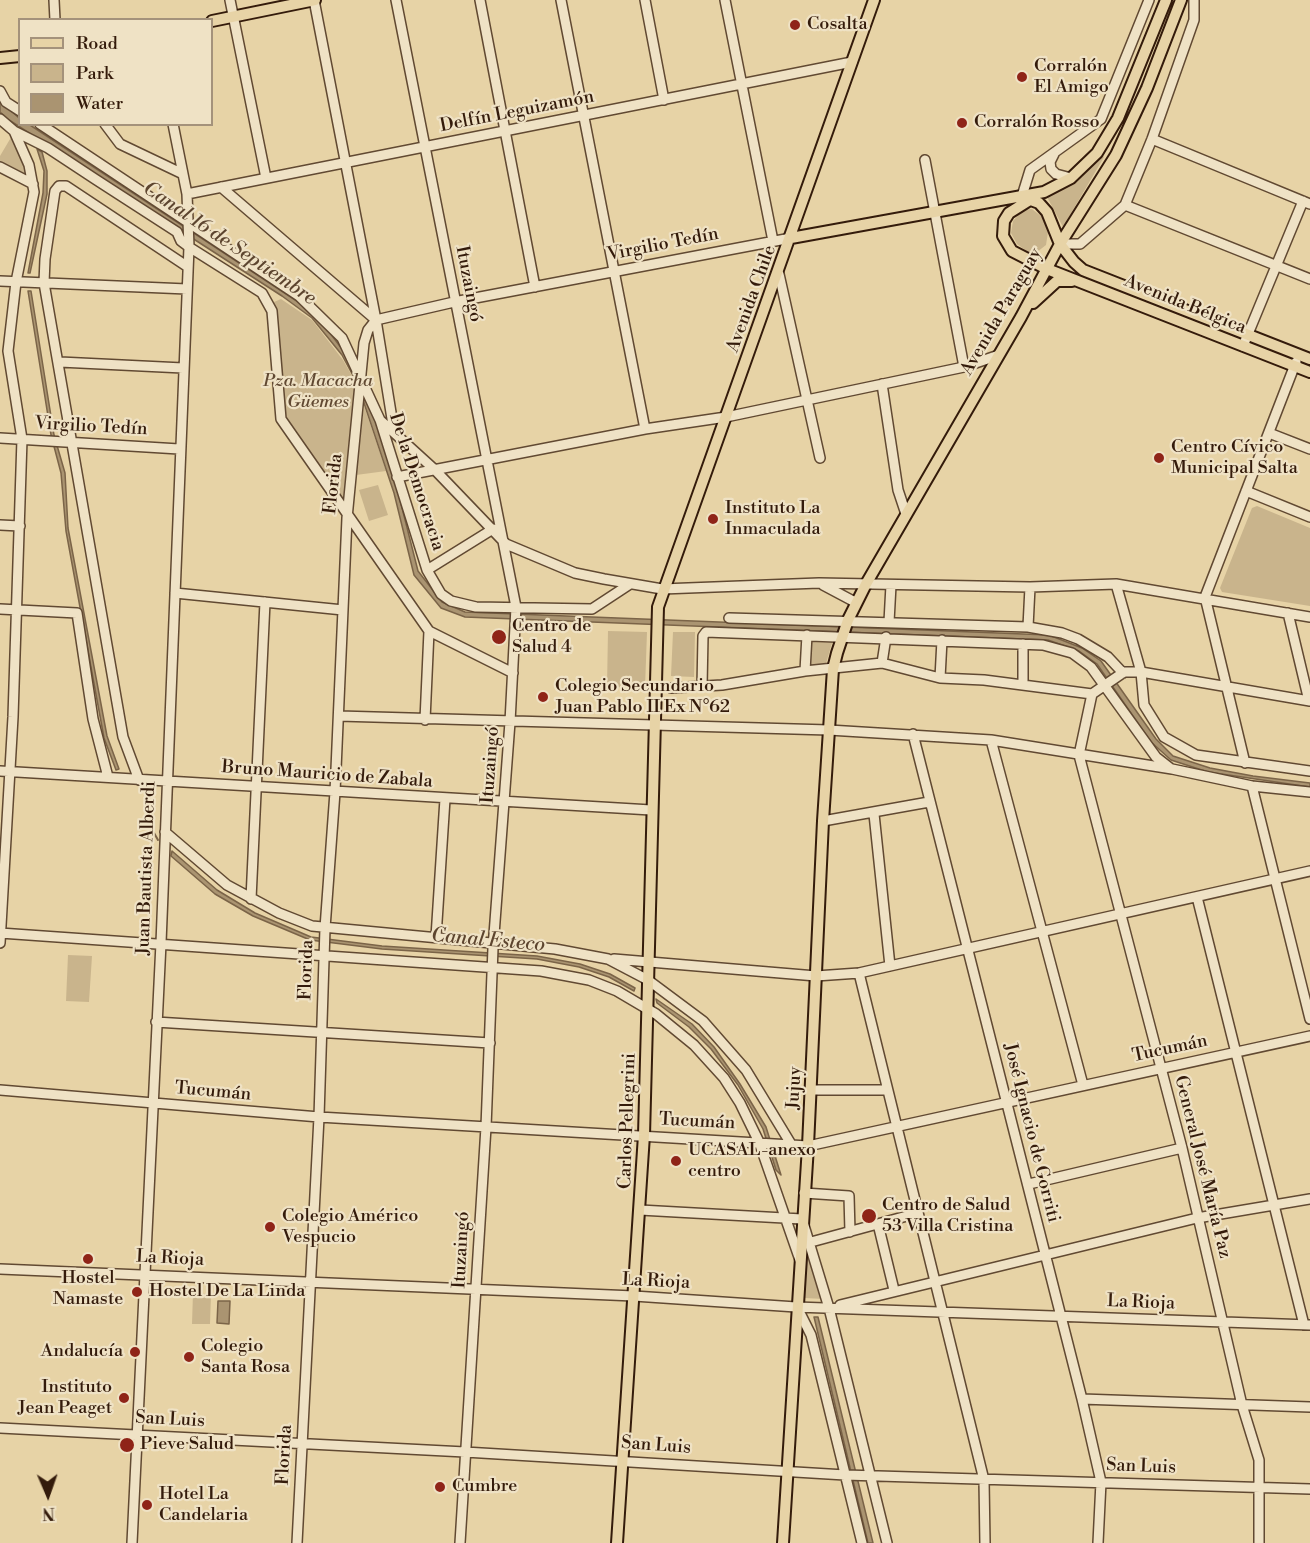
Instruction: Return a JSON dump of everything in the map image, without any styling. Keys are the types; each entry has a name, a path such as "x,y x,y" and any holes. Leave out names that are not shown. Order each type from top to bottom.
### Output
{"main road":[{"path":"213,21 314,0"},
{"name":"Avenida Chile","path":"655,700 658,607 663,589 779,274 874,0"},
{"path":"1047,269 1012,251 1003,237 1002,229 1009,213 1026,198 1044,192 1071,178 1097,153 1118,118 1166,0"},
{"name":"Avenida Paraguay","path":"842,636 855,602 996,356 1021,317 1060,244 1116,154 1147,88 1180,0"},
{"path":"0,57 18,56"},
{"path":"1026,198 1047,212 1060,244"},
{"name":"Virgilio Tedín","path":"791,238 933,211 1026,198"},
{"name":"Avenida Bélgica","path":"1060,244 1083,270 1310,372"},
{"name":"Avenida Bélgica","path":"1047,269 1245,341 1310,359"},
{"path":"1021,317 1057,281 1079,281"},
{"name":"Jujuy","path":"783,1543 796,1307 808,1146 829,730 833,669 842,636"},
{"name":"Carlos Pellegrini","path":"617,1543 644,1135 649,1009 648,963 655,700"}],"street":[{"path":"54,0 55,18"},
{"path":"230,0 266,178"},
{"path":"314,0 376,320 394,431"},
{"name":"Ituzaingó","path":"396,0 454,302 506,544 516,607 505,802 493,945 486,1127 460,1543"},
{"path":"480,0 536,286"},
{"path":"561,0 645,429"},
{"path":"645,0 664,99"},
{"path":"725,0 773,241"},
{"path":"1026,198 1030,170 1101,119 1149,0"},
{"path":"1060,244 1080,244 1125,205 1152,139 1194,20 1194,0"},
{"name":"Delfín Leguizamón","path":"187,194 852,62"},
{"path":"0,91 6,102 18,110"},
{"path":"0,119 14,131 48,148 177,232 181,241 262,293 272,311 281,419 347,518 429,631 513,673"},
{"name":"De la Democracia","path":"43,126 299,296 342,338 380,420 427,570 441,594 451,601 476,607 592,609 630,584"},
{"path":"106,126 120,144 183,174"},
{"name":"Juan Bautista Alberdi","path":"132,1543 161,943 179,449 189,246 187,194 173,126"},
{"path":"0,943 11,772 22,439 4,350 33,206 33,184 29,165 14,131"},
{"path":"1152,139 1306,203 1276,266 1245,341"},
{"path":"1055,152 1050,162 1051,169 1056,174 1071,178"},
{"path":"925,160 964,367"},
{"path":"0,167 33,184"},
{"path":"139,780 123,737 67,443 60,362 44,283 45,259 55,191 59,186 66,186 188,267"},
{"path":"221,187 376,320"},
{"path":"1125,205 1310,279"},
{"name":"Virgilio Tedín","path":"376,320 615,270 791,238"},
{"path":"779,274 820,458"},
{"path":"0,281 187,289"},
{"path":"361,382 364,343 368,330 376,320"},
{"path":"1245,763 1205,597 1298,355"},
{"path":"397,477 645,429 726,417 964,367 996,356"},
{"path":"60,362 183,368"},
{"name":"Florida","path":"297,1543 319,1117 325,931 335,792 347,518 361,382"},
{"path":"882,384 898,490 906,514"},
{"path":"380,420 435,470 506,544 575,573 663,589 819,584 1030,587 1116,584 1205,597 1310,617"},
{"path":"1269,433 1310,449"},
{"name":"Virgilio Tedín","path":"0,438 179,449"},
{"path":"1246,491 1310,517"},
{"path":"0,525 20,526"},
{"path":"427,570 493,530"},
{"path":"819,584 855,602"},
{"path":"1116,584 1141,672 1144,705 1164,737 1196,755 1310,771"},
{"path":"889,622 891,585"},
{"path":"1028,627 1030,587"},
{"path":"175,592 343,610"},
{"path":"251,898 265,602"},
{"path":"0,609 77,613 93,719 108,777"},
{"path":"671,688 702,687 805,671 882,663 940,678 1023,684 1092,694 1121,674 1141,672 1309,701 1288,613"},
{"path":"729,618 1028,627 1062,633 1077,639 1108,657 1121,674"},
{"path":"425,720 429,631"},
{"path":"702,687 703,636 706,632 886,637 1042,645 1072,653 1091,667 1106,684 1156,757 1172,769"},
{"path":"805,671 807,635"},
{"path":"882,663 886,637"},
{"path":"940,678 942,640"},
{"path":"1023,644 1023,684"},
{"name":"General José María Paz","path":"1092,694 1079,755 1182,1148 1242,1405 1259,1460 1259,1543"},
{"path":"339,716 829,730 991,740 1172,769 1252,786 1310,792"},
{"name":"José Ignacio de Gorriti","path":"913,734 1029,1185 1101,1482 1098,1543"},
{"path":"991,740 1083,1085"},
{"name":"Bruno Mauricio de Zabala","path":"0,771 651,810"},
{"path":"1252,786 1310,1019"},
{"path":"436,937 445,799"},
{"path":"824,821 874,814 930,802"},
{"path":"874,814 890,966"},
{"path":"165,832 227,885 325,931 436,937 493,945 555,949 648,963 816,976 859,973 1310,871"},
{"path":"1197,897 1307,1325"},
{"path":"0,933 492,965 589,980 617,991 649,1009 694,1045 724,1078 760,1142 800,1260"},
{"path":"608,958 648,980 687,1007 723,1042 746,1070 791,1144"},
{"path":"859,973 984,1480 985,1543"},
{"path":"156,1022 490,1043"},
{"name":"Tucumán","path":"0,1090 319,1117 808,1146 1310,1036"},
{"path":"811,1090 887,1090"},
{"path":"1029,1185 1182,1148"},
{"path":"804,1194 849,1197 850,1232"},
{"path":"829,1308 1045,1253 1197,1218 1310,1199"},
{"path":"640,1210 802,1219 811,1242 829,1308 887,1543"},
{"path":"811,1242 918,1213"},
{"path":"878,1224 894,1290"},
{"name":"La Rioja","path":"0,1269 634,1296 796,1307 1307,1325"},
{"path":"796,1307 811,1335 862,1543"},
{"path":"1082,1399 1310,1407"},
{"name":"San Luis","path":"0,1428 465,1452 845,1475 1310,1489"},
{"path":"617,1543 623,1543"}],"green space":[{"path":"13,134 31,181 0,165 0,156"},
{"path":"1103,156 1063,227 1047,197 1078,181"},
{"path":"1032,209 1042,217 1048,232 1046,245 1037,252 1028,252 1017,244 1011,233 1013,221 1023,210"},
{"path":"1088,277 1239,336 1239,338 1238,340 1088,281"},
{"name":"Pza. Macacha Güemes","path":"281,299 312,320 343,360 356,383 344,504 284,420 273,309 274,302"},
{"path":"364,406 386,471 356,475"},
{"path":"378,485 388,515 369,521 359,490"},
{"path":"1257,506 1310,528 1310,606 1222,592 1220,588 1252,508"},
{"path":"608,631 647,632 645,688 607,687"},
{"path":"673,632 695,632 694,677 671,676"},
{"path":"811,642 832,643 825,667 809,668"},
{"path":"68,955 92,956 89,1002 66,1001"},
{"path":"807,1251 823,1299 805,1298"},
{"path":"193,1293 211,1294 210,1324 192,1324"}],"water":[{"path":"0,101 18,117 18,126 9,120 0,112"},
{"path":"18,126 32,126 315,313 345,353 374,414 398,492 418,571 442,602 465,612 1049,635 1082,648 1101,661 1156,739 1173,756 1210,768 1310,783 1310,787 1208,772 1171,760 1151,742 1097,664 1079,651 1048,640 465,617 441,608 414,575 394,493 358,385 342,355 312,318 282,296"},
{"path":"37,149 42,152 47,171 47,194 30,273 28,273 43,193 44,171"},
{"path":"28,291 31,291 54,435 65,473 68,528 107,736 119,769 116,770 104,738 66,531 61,473 51,435"},
{"path":"172,851 217,890 255,913 311,937 382,946 537,956 580,964 610,974 635,988 634,991 609,977 579,967 537,959 382,949 310,940 253,916 215,894 171,856"},
{"path":"656,999 692,1024 714,1047 766,1127 781,1175 776,1170 763,1129 738,1085 711,1049 689,1027 657,1003"},
{"path":"218,1301 230,1301 229,1324 217,1323"},
{"path":"814,1317 818,1317 873,1543 868,1543"}],"waterway":[{"path":"154,833 158,840"}],"place":[{"name":"Cosalta","path":"795,25"},
{"name":"Corralón El Amigo","path":"1022,77"},
{"name":"Corralón Rosso","path":"962,123"},
{"name":"Centro Cívico Municipal Salta","path":"1159,458"},
{"name":"Instituto La Inmaculada","path":"713,519"},
{"name":"Centro de Salud 4","path":"499,637"},
{"name":"Colegio Secundario Juan Pablo II Ex N°62","path":"543,697"},
{"name":"UCASAL-anexo centro","path":"676,1161"},
{"name":"Centro de Salud 53 Villa Cristina","path":"869,1216"},
{"name":"Colegio Américo Vespucio","path":"270,1227"},
{"name":"Hostel Namaste","path":"88,1259"},
{"name":"Hostel De La Linda","path":"137,1292"},
{"name":"Andalucía","path":"135,1352"},
{"name":"Colegio Santa Rosa","path":"189,1357"},
{"name":"Instituto Jean Peaget","path":"124,1398"},
{"name":"Pieve Salud","path":"127,1445"},
{"name":"Cumbre","path":"440,1487"},
{"name":"Hotel La Candelaria","path":"147,1505"}],"water label":[{"name":"Canal 16 de Septiembre","path":"229,244"},
{"name":"Canal Esteco","path":"488,941"}]}
